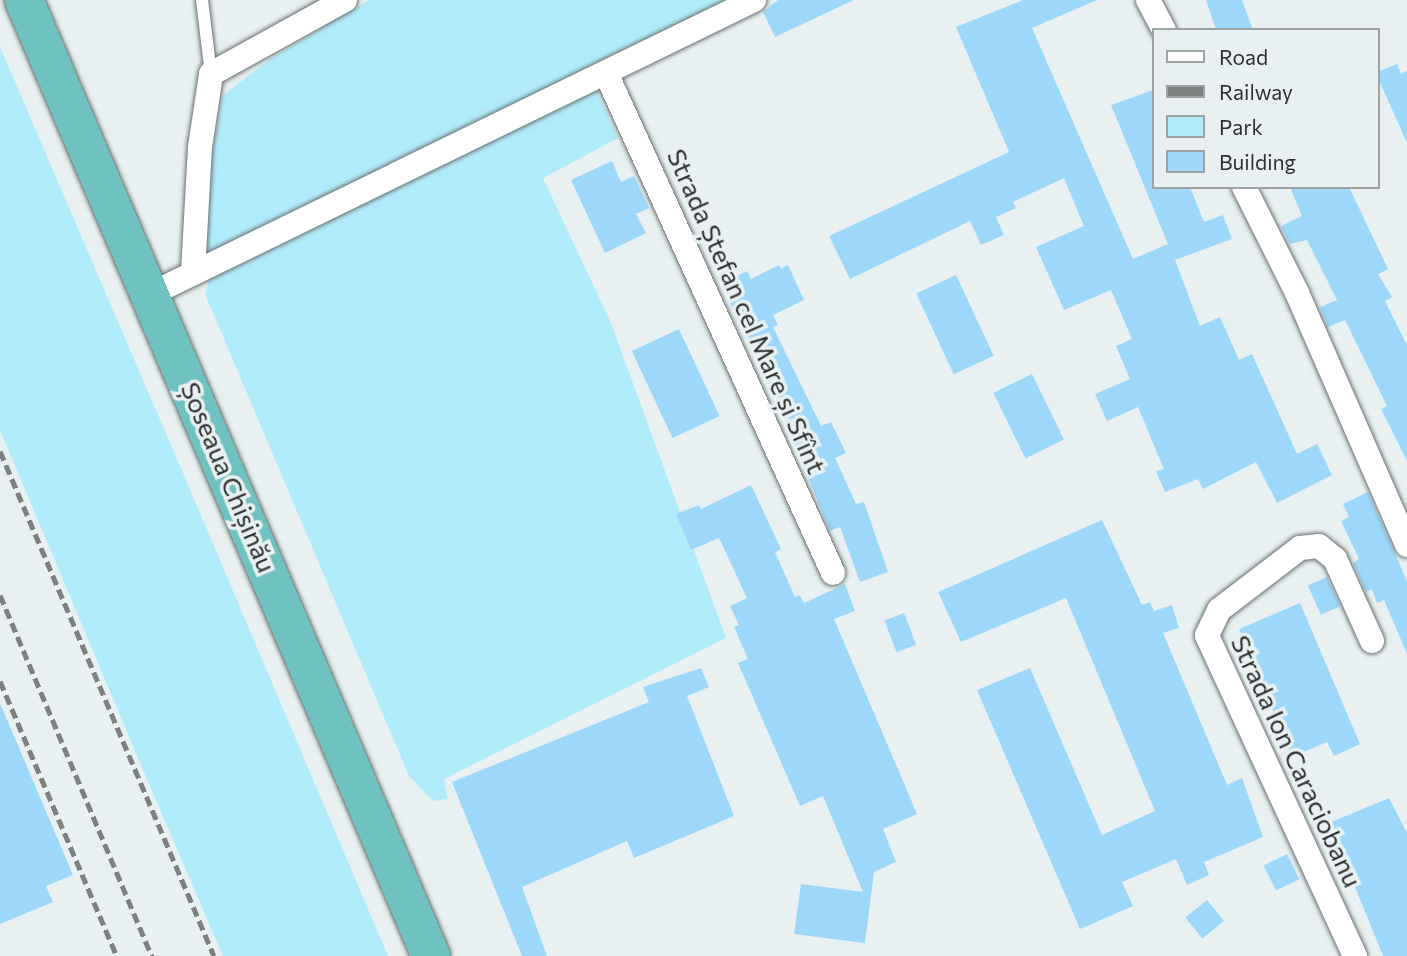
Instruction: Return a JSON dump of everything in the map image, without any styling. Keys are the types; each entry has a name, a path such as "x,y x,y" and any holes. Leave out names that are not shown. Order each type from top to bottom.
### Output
{"highway":[{"name":"Șoseaua Chișinău","path":"24,0 431,956"}],"street":[{"path":"193,272 200,147 211,74 345,0"},
{"path":"151,294 754,0"},
{"path":"1148,0 1163,28"},
{"name":"Strada Ștefan cel Mare și Sfînt","path":"606,74 833,573"},
{"path":"1245,189 1398,493 1407,545"},
{"name":"Strada Ion Caraciobanu","path":"1355,956 1207,635 1219,610 1240,593 1300,548 1319,546 1335,559 1372,641"}],"lane":[{"path":"202,0 211,74"}],"green space":[{"path":"369,0 731,0 208,254 203,206 222,96 270,59"},
{"path":"0,47 388,956 223,956 146,777 0,430"},
{"path":"596,90 618,138 543,178 611,323 726,638 444,779 448,799 433,801 409,776 205,294 211,271"}],"building":[{"path":"778,0 854,0 775,37 763,12"},
{"path":"1023,0 1097,0 1032,28 1133,259 1168,244 1111,105 1152,90 1152,189 1191,189 1204,222 1223,215 1232,239 1175,260 1200,326 1220,317 1239,360 1252,354 1297,454 1317,444 1332,475 1277,503 1256,462 1203,489 1198,479 1165,492 1156,471 1164,469 1138,407 1107,421 1095,394 1130,379 1116,346 1132,339 1111,290 1064,310 1036,247 1084,226 1064,178 1013,202 1016,208 996,217 1004,235 981,245 970,221 850,279 829,236 1009,152 956,27"},
{"path":"1206,0 1242,0 1252,28 1215,28"},
{"path":"1397,64 1401,74 1407,71 1407,143 1379,80 1379,71"},
{"path":"612,161 621,182 634,176 649,208 636,214 646,233 605,253 571,180"},
{"path":"1291,189 1350,189 1388,269 1378,274 1392,297 1385,301 1407,345 1407,461 1381,409 1387,406 1345,320 1328,327 1320,307 1337,300 1307,240 1290,244 1281,226 1302,216"},
{"path":"779,265 781,269 788,265 804,300 773,315 778,325 773,327 821,426 831,422 846,453 835,458 856,504 864,502 888,572 860,582 840,527 830,531 794,443 800,440 721,284 747,271 751,279"},
{"path":"956,275 994,356 954,374 916,294"},
{"path":"679,329 720,416 672,438 632,351"},
{"path":"1032,374 1064,440 1025,458 993,393"},
{"path":"751,485 781,549 775,552 795,597 800,595 804,603 845,584 855,611 834,619 917,814 883,829 896,862 874,872 865,943 794,934 801,884 863,892 823,796 800,806 738,663 748,659 734,627 739,625 730,606 747,598 719,538 691,550 676,514 699,505 701,509"},
{"path":"1368,492 1407,581 1407,654 1384,600 1377,603 1372,589 1366,592 1353,563 1359,559 1341,521 1349,517 1343,504"},
{"path":"1102,520 1142,605 1150,602 1154,611 1172,605 1179,628 1163,633 1227,785 1242,778 1263,837 1204,862 1209,875 1187,885 1176,859 1122,882 1133,906 1080,929 977,690 1030,668 1102,835 1155,811 1066,598 961,642 938,592"},
{"path":"1327,577 1340,606 1321,615 1308,586"},
{"path":"1300,603 1360,744 1334,756 1327,742 1292,757 1239,629"},
{"path":"904,613 916,645 897,652 884,621"},
{"path":"701,668 709,687 687,696 734,816 634,858 627,841 522,887 547,956 522,956 452,782 649,702 643,687"},
{"path":"0,703 73,875 46,886 53,902 0,924"},
{"path":"1389,798 1407,833 1407,956 1383,956 1329,823"},
{"path":"1287,854 1299,879 1276,891 1264,865"},
{"path":"1207,900 1224,921 1202,939 1185,918"}],"railway":[{"path":"0,451 214,956"},
{"path":"0,595 152,956"},
{"path":"0,681 117,956"}]}
